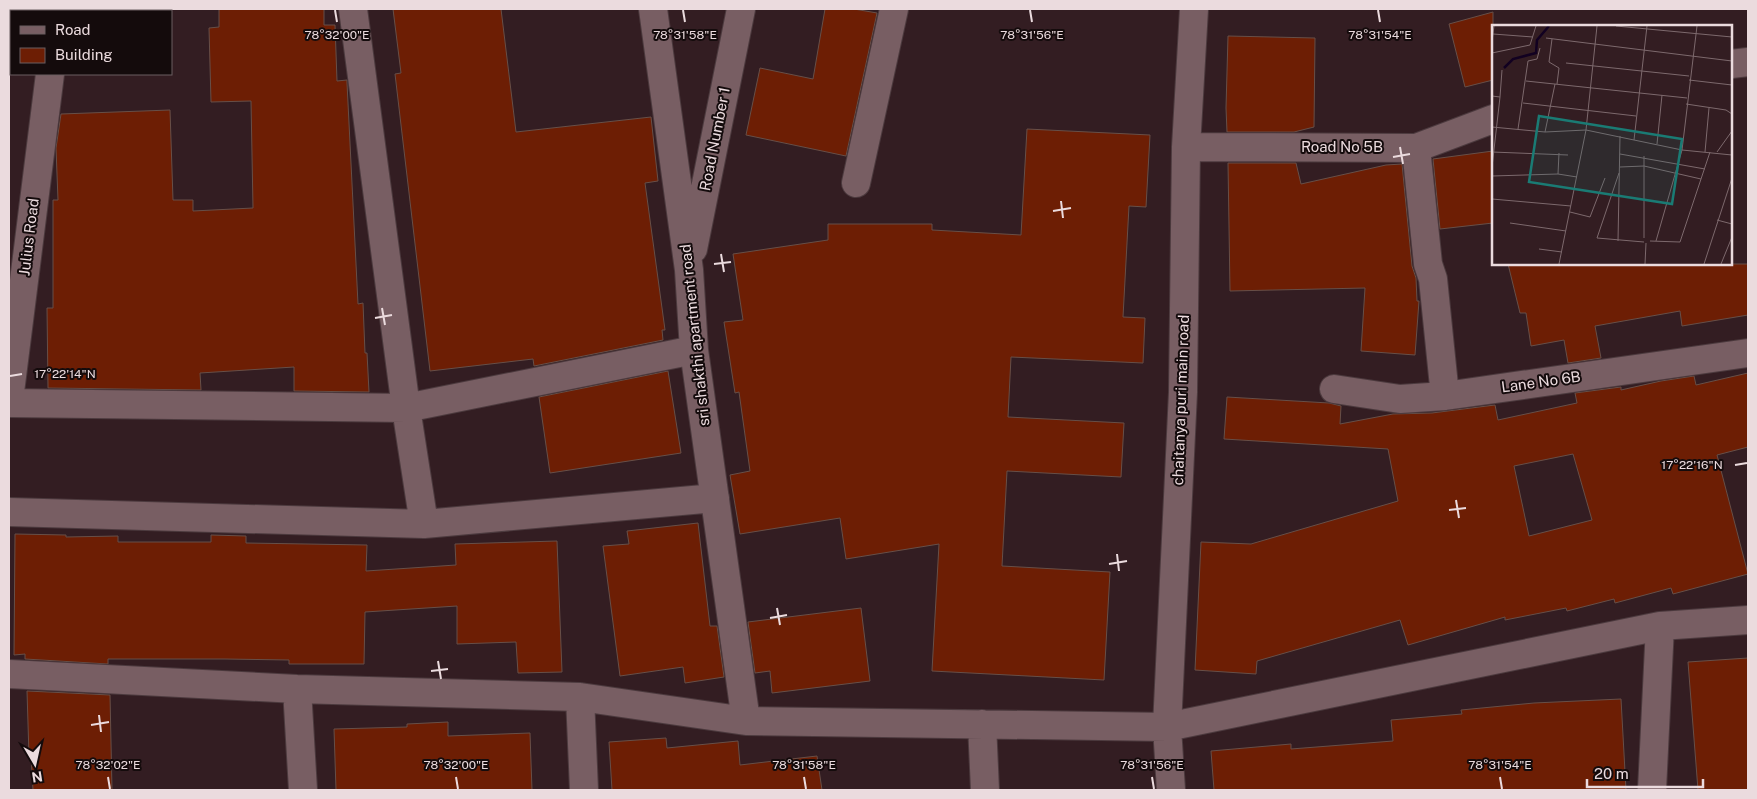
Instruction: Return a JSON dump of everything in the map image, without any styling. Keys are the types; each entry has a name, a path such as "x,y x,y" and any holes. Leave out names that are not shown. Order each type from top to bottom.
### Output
{"street":[{"path":"353,9 406,408 424,524"},
{"name":"sri shakthi apartment road","path":"653,9 689,270 694,350 746,721"},
{"name":"Road Number 1","path":"689,270 741,9"},
{"path":"856,183 894,9"},
{"name":"chaitanya puri main road","path":"1171,790 1167,727 1183,392 1186,147 1194,9"},
{"path":"1732,64 1748,62"},
{"name":"Julius Road","path":"9,402 50,75"},
{"name":"Road No 5B","path":"1186,147 1416,148 1492,119"},
{"path":"1416,148 1428,264 1432,279 1445,396"},
{"path":"9,402 406,408 694,350"},
{"name":"Lane No 6B","path":"1334,389 1400,399 1445,396 1748,353"},
{"path":"9,512 424,524 715,498"},
{"path":"9,674 297,689 580,697 746,721 1167,727 1660,626 1748,620"},
{"path":"1652,790 1660,626"},
{"path":"297,689 302,790"},
{"path":"580,697 584,790"},
{"path":"982,724 985,790"}],"building":[{"path":"219,9 324,9 324,25 335,25 337,81 347,80 358,304 363,303 369,392 294,391 294,367 200,373 201,390 48,388 47,308 53,308 53,200 58,200 56,148 61,114 170,110 173,200 193,200 193,211 253,208 251,101 211,102 209,28 219,27"},
{"path":"393,9 501,9 516,132 651,117 658,181 645,183 665,330 662,330 663,340 534,366 533,359 430,371 395,74 401,73"},
{"path":"825,9 854,9 877,13 846,156 746,135 760,68 813,79"},
{"path":"1493,12 1492,80 1465,87 1449,24"},
{"path":"1228,36 1315,38 1314,127 1294,132 1227,132"},
{"path":"1027,129 1150,135 1146,207 1129,206 1123,317 1145,318 1143,363 1011,357 1008,417 1124,423 1121,477 1007,471 1002,566 1110,572 1104,680 932,671 939,544 846,559 840,518 740,534 730,475 750,471 739,392 735,393 724,322 743,320 733,254 828,240 828,224 932,224 932,230 1021,235"},
{"path":"1492,151 1492,223 1440,229 1433,159"},
{"path":"1228,163 1296,163 1301,184 1386,165 1402,164 1412,266 1416,278 1417,301 1419,301 1415,355 1361,351 1365,288 1230,291"},
{"path":"1748,264 1748,315 1682,326 1680,311 1595,326 1601,358 1568,363 1564,340 1531,346 1526,313 1520,313 1508,265"},
{"path":"668,371 681,453 550,473 539,397"},
{"path":"1748,373 1748,447 1717,455 1748,574 1673,594 1671,588 1615,603 1614,599 1567,611 1566,608 1505,620 1505,617 1408,645 1400,620 1257,661 1256,674 1195,670 1201,542 1251,544 1398,501 1388,449 1224,439 1227,397 1329,403 1341,406 1340,424 1393,414 1432,413 1495,405 1498,420 1577,403 1575,393 1621,387 1621,390 1694,376 1696,385","holes":["1573,454 1592,520 1529,536 1514,466"]},
{"path":"698,523 710,626 717,626 724,677 685,683 683,667 620,676 603,546 629,544 627,531"},
{"path":"15,534 66,535 66,537 118,536 118,542 211,542 211,535 246,536 246,543 367,545 366,571 456,565 455,544 557,541 562,672 518,673 516,642 457,644 457,606 365,612 364,664 289,664 289,660 108,659 108,664 25,659 25,654 14,655"},
{"path":"861,608 870,681 772,693 770,671 755,673 748,622"},
{"path":"1748,658 1748,790 1698,790 1688,662"},
{"path":"27,691 110,695 112,790 33,790 31,756 29,756"},
{"path":"1621,699 1626,790 1214,790 1211,751 1291,744 1291,749 1393,741 1391,720 1462,714 1461,710 1534,703"},
{"path":"448,722 448,736 530,733 532,790 336,790 334,729 407,727 407,724"},
{"path":"666,738 667,748 738,741 740,765 817,756 822,790 612,790 609,742"}]}
